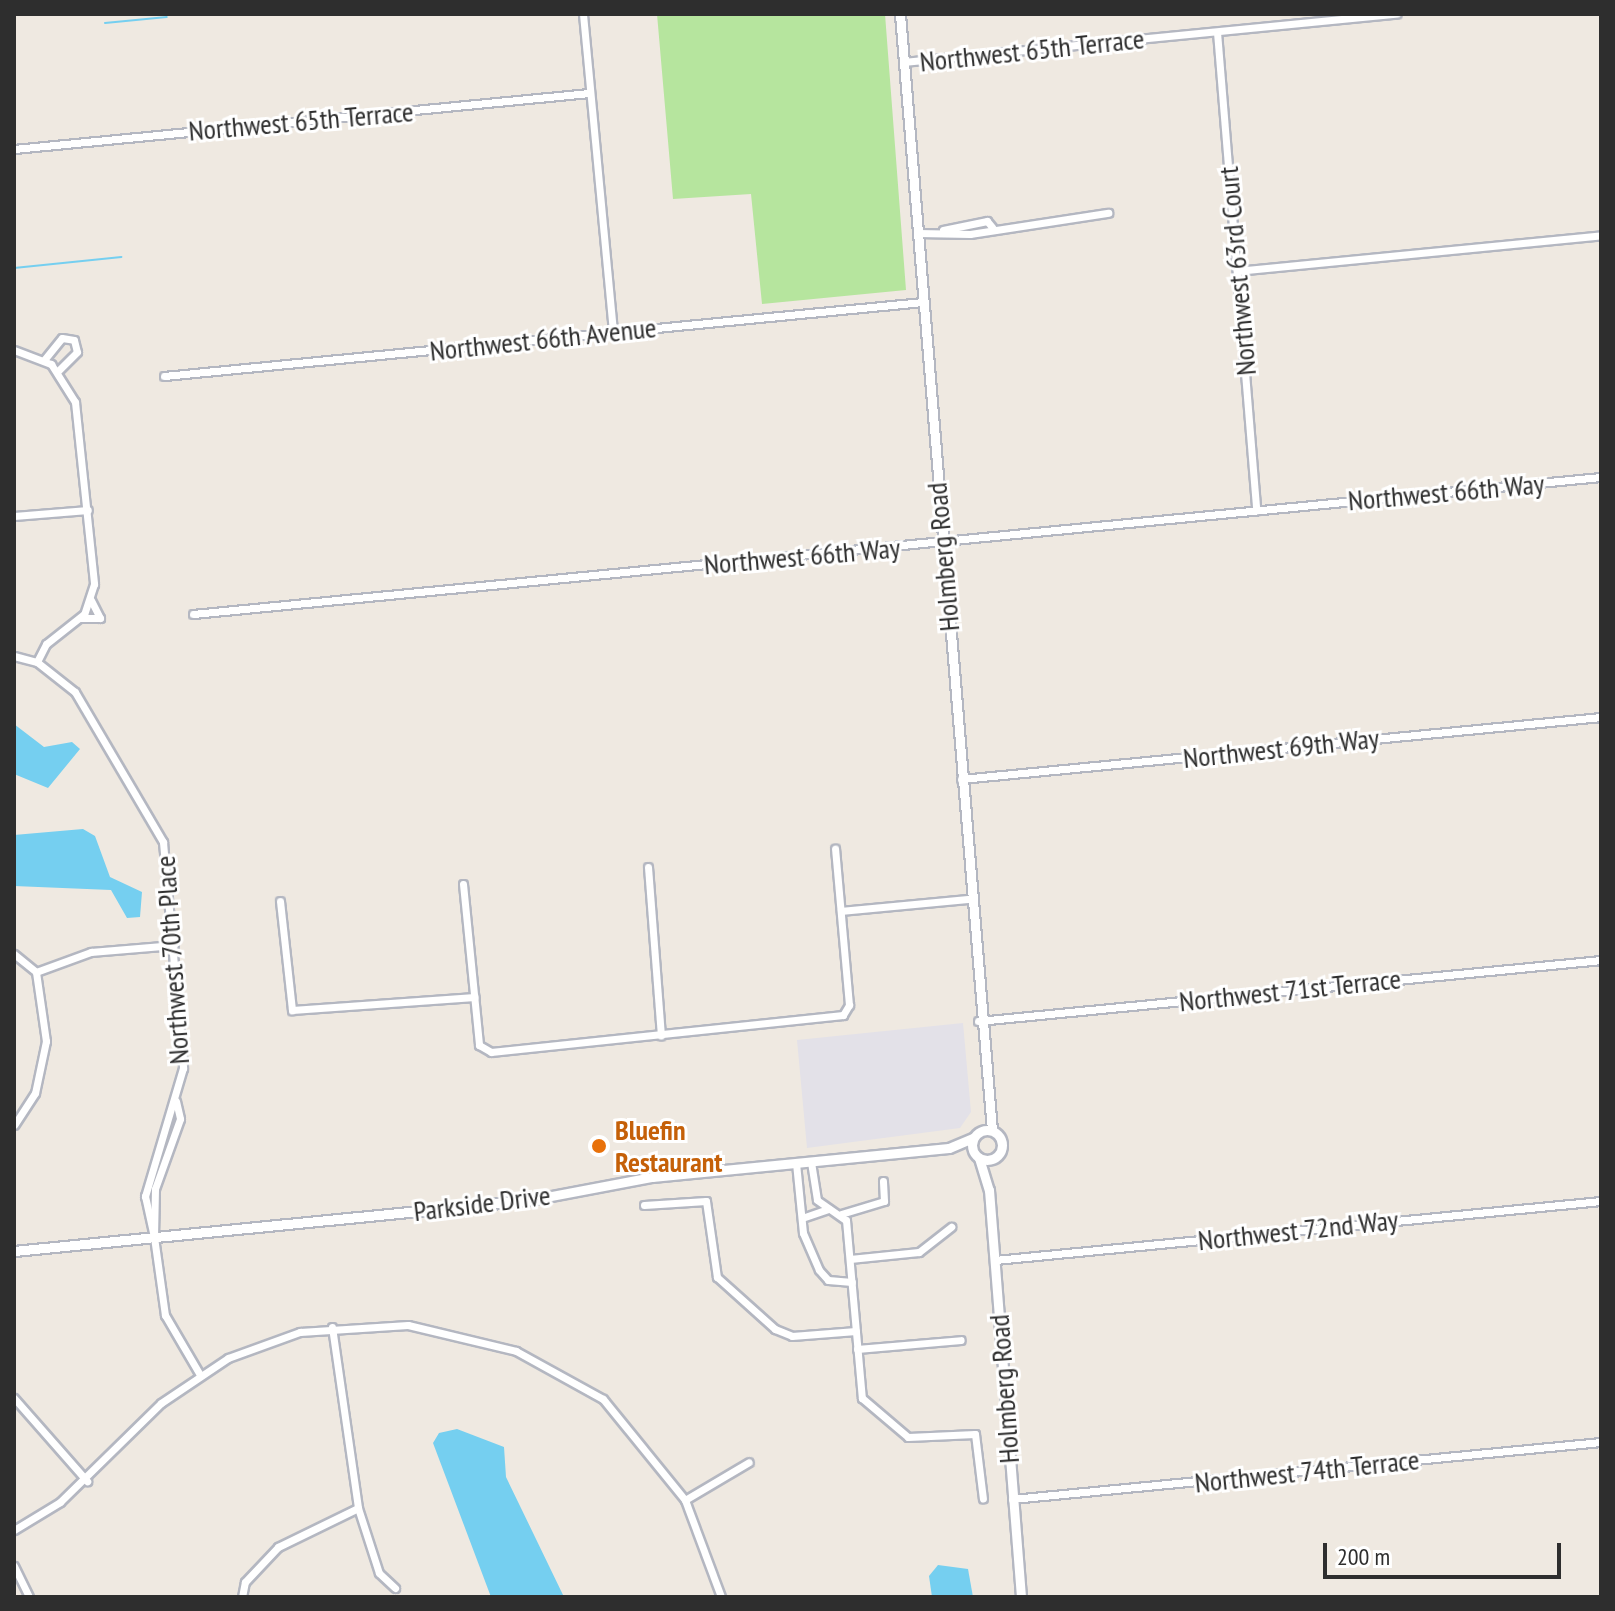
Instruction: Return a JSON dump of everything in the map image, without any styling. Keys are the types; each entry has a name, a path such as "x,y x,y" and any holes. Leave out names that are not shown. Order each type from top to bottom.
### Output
{"street":[{"path":"583,14 613,332"},
{"name":"Holmberg Road","path":"900,14 984,1100 992,1130 1001,1141 988,1182"},
{"name":"Northwest 65th Terrace","path":"904,62 1397,14"},
{"name":"Northwest 63rd Court","path":"1217,32 1256,510"},
{"name":"Northwest 65th Terrace","path":"14,149 589,93"},
{"path":"918,233 941,231 958,235 992,227 1108,213"},
{"path":"1237,271 1601,235"},
{"name":"Northwest 66th Avenue","path":"164,376 923,302"},
{"path":"48,362 62,338 74,340 77,352 58,371"},
{"path":"14,350 48,362 58,371 80,419 88,510 91,600 100,618 80,618"},
{"name":"Northwest 66th Way","path":"193,614 1601,477"},
{"path":"14,516 88,510"},
{"path":"14,656 37,662 46,644 80,618 91,600"},
{"name":"Northwest 70th Place","path":"37,662 75,692 157,825 174,945 183,1068 176,1101 175,1131 166,1156 154,1237"},
{"name":"Northwest 69th Way","path":"961,779 1601,717"},
{"path":"463,884 483,1051 661,1035 843,1015 849,1005 835,849"},
{"path":"648,867 661,1035"},
{"path":"841,911 969,899"},
{"path":"280,901 292,1010 475,997"},
{"path":"36,972 91,952 174,945"},
{"path":"14,954 36,972 43,1069 14,1125"},
{"name":"Northwest 71st Terrace","path":"978,1021 1601,960"},
{"name":"Holmberg Road","path":"984,1100 974,1137 977,1157 988,1182 1021,1597"},
{"name":"Northwest 70th Place","path":"154,1237 145,1196 161,1126 176,1101"},
{"path":"161,1126 175,1131"},
{"name":"Parkside Drive","path":"14,1251 530,1200 652,1177 949,1148 992,1130"},
{"name":"Parkside Drive","path":"949,1148 977,1157 995,1158"},
{"path":"153,1153 166,1156"},
{"path":"811,1162 813,1192 828,1209 841,1214 884,1201 883,1181"},
{"path":"796,1163 802,1218 823,1275 852,1282"},
{"path":"644,1205 706,1201 717,1277 775,1329 792,1336 856,1331"},
{"name":"Northwest 72nd Way","path":"995,1260 1601,1201"},
{"path":"802,1218 828,1209"},
{"path":"841,1214 850,1259 862,1398 899,1431 975,1434 983,1499"},
{"path":"850,1259 919,1252 951,1227"},
{"path":"154,1237 165,1315 200,1375"},
{"path":"14,1530 87,1481 200,1375 264,1342 332,1327 371,1323 444,1331 547,1364 625,1419 685,1500 721,1597"},
{"path":"332,1327 358,1508 379,1573 395,1588"},
{"path":"857,1349 961,1340"},
{"path":"14,1398 87,1481"},
{"name":"Northwest 74th Terrace","path":"1012,1499 1601,1442"},
{"path":"685,1500 749,1462"},
{"path":"242,1597 245,1582 278,1547 358,1508"},
{"path":"14,1566 29,1597"}],"shaded area":[{"path":"963,1023 971,1112 960,1128 807,1148 797,1040"}],"green space":[{"path":"657,14 885,14 906,290 762,304 751,194 673,199"}],"water":[{"path":"14,724 44,747 72,742 80,749 48,788 14,774"},
{"path":"83,829 95,836 110,877 142,892 140,917 127,918 111,890 14,886 14,835"},
{"path":"457,1429 504,1447 506,1477 564,1597 491,1597 433,1443 439,1433"},
{"path":"938,1565 968,1569 973,1597 932,1597 929,1576"}],"waterway":[{"path":"105,23 167,17"},
{"path":"14,268 121,257"}],"place":[{"name":"Bluefin Restaurant","path":"599,1146"}]}
